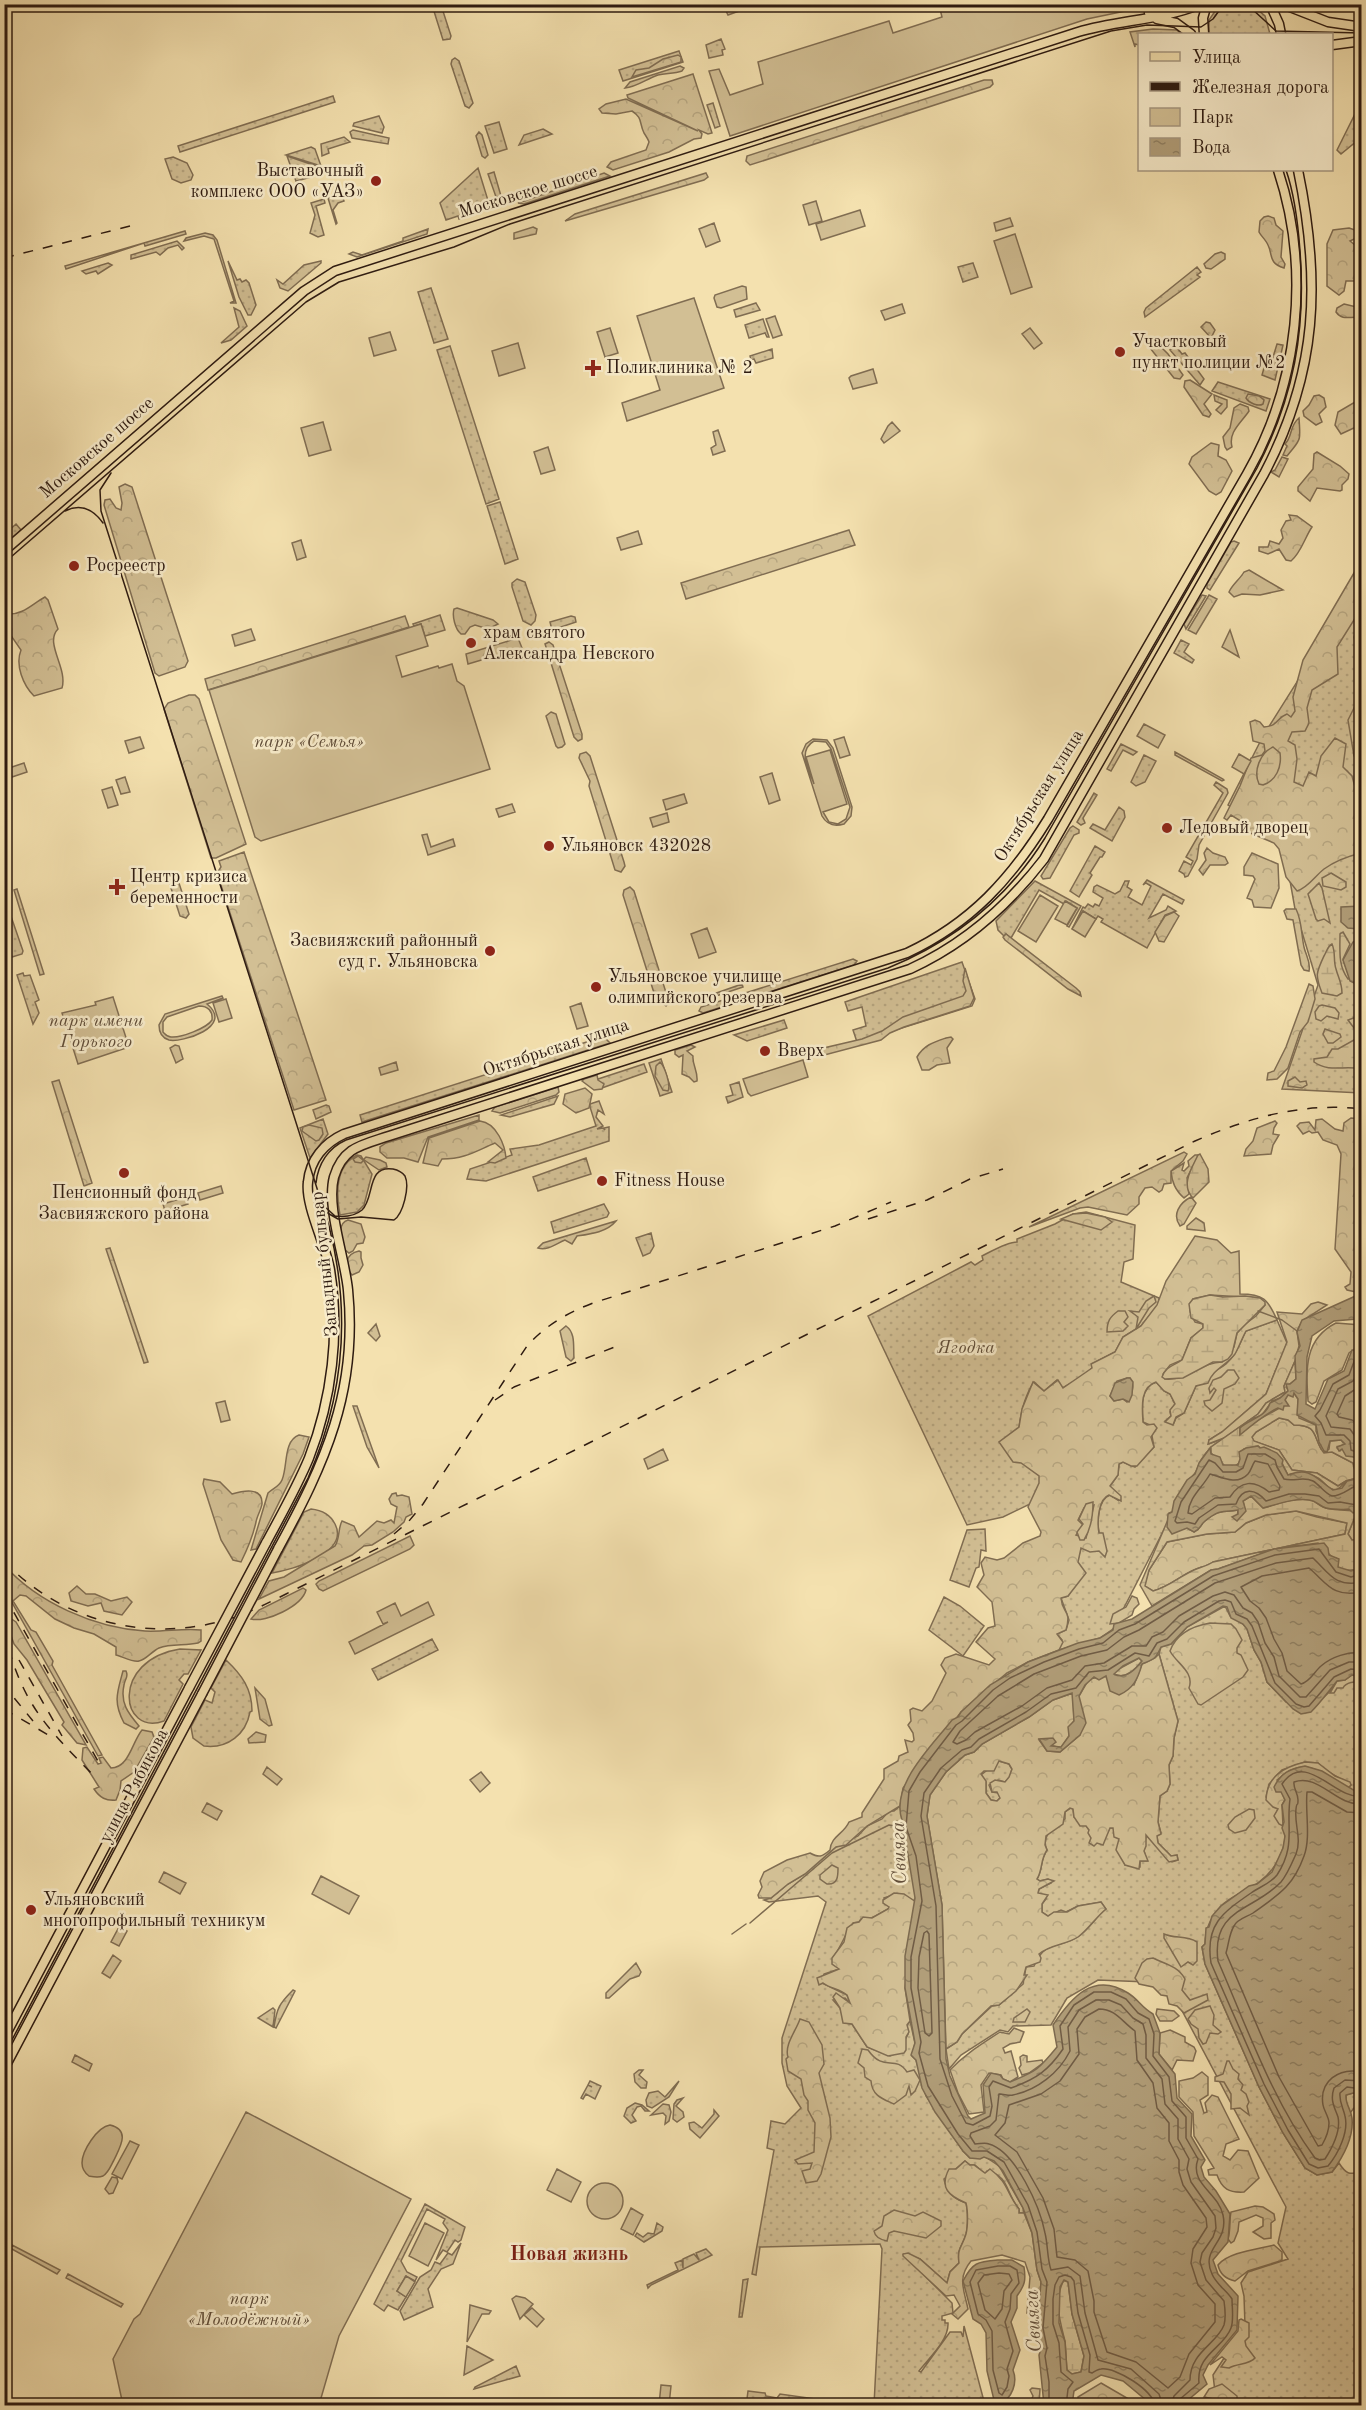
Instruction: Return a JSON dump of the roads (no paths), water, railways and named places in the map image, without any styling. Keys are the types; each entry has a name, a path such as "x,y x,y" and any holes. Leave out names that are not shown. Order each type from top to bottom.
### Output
{"main road":[{"path":"1129,20 1177,4"},
{"name":"Московское шоссе","path":"4,551 304,291 335,272 1078,32 1129,20 1170,14 1201,4"},
{"path":"1204,33 1203,18 1207,4"},
{"path":"1270,4 1281,33"},
{"path":"1282,4 1328,22 1362,27"},
{"name":"Московское шоссе","path":"1145,18 1173,21 1190,33"},
{"path":"1333,45 1362,41"},
{"name":"Октябрьская улица","path":"308,1193 310,1173 317,1156 330,1142 344,1134 887,960 922,946 952,929 982,904 1015,869 1042,828 1252,465 1277,407 1290,362 1296,315 1295,262 1286,194 1278,171"},
{"name":"Октябрьская улица","path":"350,1151 389,1136 667,1046 888,977 923,963 966,938 1021,889 1044,860 1264,474 1281,440 1296,400 1308,346 1312,304 1309,232 1298,171"},
{"path":"1286,194 1302,190"},
{"path":"1097,734 1112,742"},
{"path":"663,1031 667,1046"},
{"path":"344,1134 350,1151"},
{"name":"Западный бульвар","path":"294,1519 328,1448 337,1419 349,1360 351,1324 348,1286 332,1198 335,1175 342,1160 350,1151"},
{"name":"Западный бульвар","path":"266,1543 301,1475 314,1443 322,1417 333,1346 334,1315 330,1271 308,1193"},
{"name":"улица Рябикова","path":"4,2069 294,1519"},
{"name":"улица Рябикова","path":"4,2038 266,1543"},
{"path":"30,1990 42,1997"}],"water":[{"path":"1361,906 1361,928 1348,928 1341,922 1341,907"},
{"path":"1361,938 1361,983 1356,984 1350,981 1343,960 1353,942"},
{"path":"1360,1294 1361,1316 1357,1319 1334,1321 1312,1336 1307,1357 1306,1404 1315,1409 1328,1379 1344,1371 1352,1350 1361,1352 1361,1462 1354,1457 1346,1456 1342,1449 1339,1451 1337,1447 1345,1444 1341,1440 1330,1441 1327,1452 1324,1451 1319,1442 1316,1425 1297,1415 1298,1399 1294,1393 1293,1397 1288,1395 1285,1400 1289,1406 1284,1406 1283,1410 1278,1408 1268,1413 1240,1435 1240,1428 1265,1412 1270,1403 1288,1391 1286,1384 1296,1379 1295,1356 1300,1346 1297,1332 1302,1320"},
{"path":"1127,1378 1133,1382 1129,1402 1123,1399 1114,1401 1110,1396 1115,1383"},
{"path":"1258,1446 1277,1453 1283,1460 1282,1464 1288,1475 1308,1473 1333,1490 1342,1488 1347,1481 1361,1478 1361,1511 1353,1513 1349,1509 1328,1508 1303,1500 1263,1508 1251,1496 1243,1501 1246,1511 1237,1521 1232,1517 1238,1514 1238,1510 1220,1512 1203,1522 1194,1532 1187,1528 1172,1534 1167,1527 1168,1514 1172,1512 1174,1501 1187,1480 1195,1474 1199,1463 1210,1448 1211,1454 1220,1457 1223,1465 1238,1465 1239,1452"},
{"path":"1324,1543 1329,1555 1339,1559 1338,1567 1351,1571 1361,1568 1361,1596 1359,1598 1362,1601 1361,1677 1352,1675 1345,1680 1337,1681 1311,1712 1301,1714 1293,1709 1267,1682 1247,1629 1243,1624 1231,1618 1227,1607 1223,1606 1187,1627 1171,1644 1161,1647 1154,1658 1142,1664 1134,1683 1124,1693 1119,1695 1110,1691 1106,1676 1099,1680 1094,1677 1085,1685 1079,1696 1086,1723 1080,1735 1060,1752 1047,1751 1039,1739 1053,1738 1056,1742 1051,1746 1061,1747 1069,1736 1068,1727 1074,1721 1072,1693 1053,1700 1029,1717 982,1744 974,1752 965,1755 946,1772 930,1795 927,1816 942,1905 946,2059 950,2076 968,2116 971,2119 985,2113 983,2085 991,2073 1000,2075 1010,2082 1037,2069 1046,2060 1057,2047 1053,2025 1075,1997 1094,1986 1115,1987 1131,1995 1153,2014 1160,2033 1159,2054 1175,2074 1177,2098 1192,2114 1191,2136 1205,2160 1201,2167 1204,2177 1230,2214 1228,2242 1213,2260 1218,2274 1238,2296 1237,2330 1208,2365 1203,2375 1207,2384 1182,2405 1152,2405 1123,2381 1101,2375 1074,2391 1072,2405 1044,2405 1039,2355 1041,2349 1037,2329 1041,2282 1032,2233 1023,2208 1003,2171 994,2161 984,2157 970,2158 963,2151 935,2112 922,2088 916,2060 911,2055 915,2043 905,1988 905,1956 915,1898 906,1843 900,1829 896,1827 902,1820 900,1807 902,1793 915,1767 934,1742 952,1720 958,1717 990,1685 1028,1662 1078,1643 1100,1638 1113,1630 1114,1624 1132,1619 1211,1570 1274,1549","holes":["1139,1658 1142,1661 1130,1673 1122,1676 1114,1674 1123,1666","1064,2280 1068,2282 1072,2314 1084,2356 1081,2372 1072,2374 1067,2370 1065,2342 1059,2323 1060,2287"]},
{"path":"1305,1766 1322,1771 1355,1791 1362,1789 1361,2095 1353,2093 1346,2095 1352,2125 1344,2153 1332,2172 1317,2175 1305,2168 1283,2133 1259,2087 1205,1964 1202,1947 1205,1944 1206,1928 1209,1927 1212,1916 1221,1906 1272,1872 1283,1848 1285,1836 1282,1828 1284,1822 1282,1805 1285,1800 1281,1792 1276,1792 1274,1787 1286,1772"},
{"path":"1012,2260 1024,2267 1025,2275 1011,2322 1020,2350 1013,2370 1015,2380 1011,2394 1000,2404 994,2400 987,2371 986,2333 981,2324 973,2319 963,2281 976,2264"}],"waterway":[{"path":"1258,1311 1282,1320 1297,1331"},
{"name":"Свияга","path":"750,1923 832,1853 889,1825 896,1826"},
{"path":"732,1934 746,1924"}],"tram line":[{"path":"4,563 306,302 339,282 454,247 510,224 1111,31 1147,25 1201,27 1213,19 1224,4"},
{"path":"1242,4 1252,9 1276,31 1362,33"},
{"path":"316,1183 325,1157 334,1147 346,1140 888,968 935,945 957,931 996,899 1014,880 1045,838 1270,442 1295,362 1301,308 1298,230 1294,200 1286,171"},
{"path":"4,2055 308,1478 330,1417 340,1354 342,1322 340,1290 329,1226 101,511 100,490 111,473"},
{"path":"65,511 76,508 86,509 95,514 103,523"},
{"path":"324,1206 335,1216 356,1214 366,1205 372,1184 379,1172 384,1169 393,1169 405,1176 407,1187 405,1200 394,1220 361,1217 338,1219 324,1211"}],"railway":[{"path":"4,258 130,226"},
{"path":"4,1561 27,1582 53,1600 81,1613 110,1622 140,1628 171,1629 202,1626 232,1618 273,1601 1195,1141 1235,1125 1276,1114 1318,1108 1362,1109"},
{"path":"868,1219 927,1200 970,1179 1003,1169"},
{"path":"394,1534 423,1504 527,1346 557,1320 593,1303 835,1226 891,1202"},
{"path":"495,1400 514,1387 617,1346"},
{"path":"4,1595 99,1763"},
{"path":"4,1630 11,1656 27,1696 50,1729 97,1779"},
{"path":"19,1660 62,1736"},
{"path":"4,1681 33,1721"},
{"path":"4,1709 50,1736"}],"place":[{"name":"Выставочный комплекс ООО «УАЗ»","path":"376,181"},
{"name":"Участковый пункт полиции №2","path":"1120,352"},
{"name":"Поликлиника № 2","path":"593,368"},
{"name":"Росреестр","path":"74,566"},
{"name":"храм святого Александра Невского","path":"471,643"},
{"name":"Ледовый дворец","path":"1167,828"},
{"name":"Ульяновск 432028","path":"549,846"},
{"name":"Центр кризиса беременности","path":"117,887"},
{"name":"Засвияжский районный суд г. Ульяновска","path":"490,951"},
{"name":"Ульяновское училище олимпийского резерва","path":"596,987"},
{"name":"Вверх","path":"765,1051"},
{"name":"Пенсионный фонд Засвияжского района","path":"124,1173"},
{"name":"Fitness House","path":"602,1181"},
{"name":"Ульяновский многопрофильный техникум","path":"31,1910"}],"district":[{"name":"Новая жизнь","path":"569,2255"}],"park label":[{"name":"парк «Семья»","path":"309,742"},
{"name":"парк имени Горького","path":"96,1031"},
{"name":"Ягодка","path":"966,1348"},
{"name":"парк «Молодёжный»","path":"249,2309"}]}
